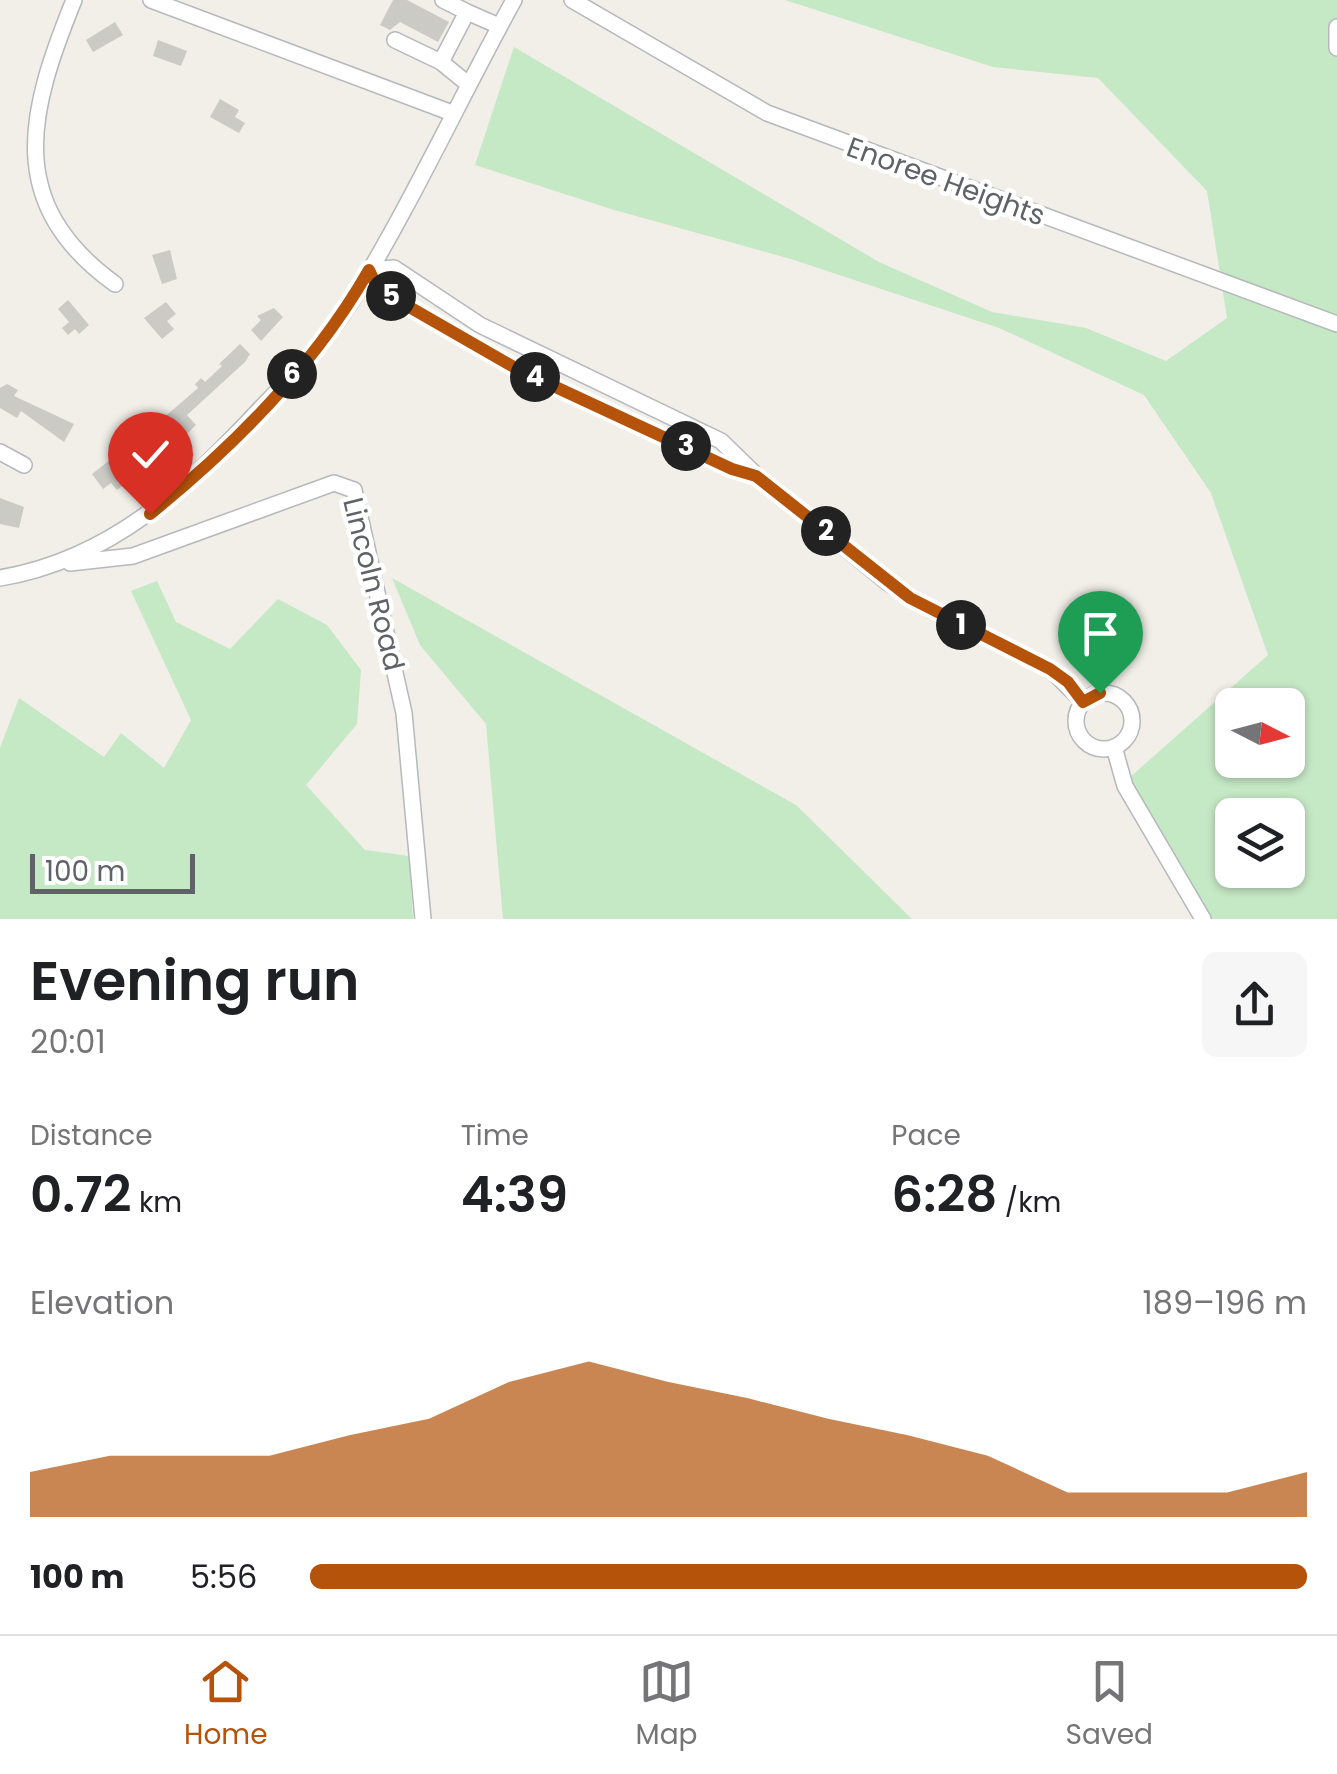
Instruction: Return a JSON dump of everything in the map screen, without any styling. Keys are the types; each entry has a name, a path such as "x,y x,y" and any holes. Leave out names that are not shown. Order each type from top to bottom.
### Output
{"street":[{"path":"74,0 41,90 34,127 36,169 43,199 60,230 91,266 116,284"},
{"path":"151,0 452,113"},
{"path":"442,0 500,26"},
{"path":"0,578 64,563 150,514 209,463 319,344 369,270 514,0"},
{"name":"Enoree Heights","path":"572,0 767,113 1337,324"},
{"path":"441,62 467,12"},
{"path":"1337,27 1337,48"},
{"path":"395,40 441,62 468,84"},
{"path":"369,270 394,268 480,325 721,441 756,476 899,590 1050,669 1068,682 1083,702"},
{"path":"369,270 378,289 519,370 732,469 756,476"},
{"path":"0,452 24,466"},
{"name":"Lincoln Road","path":"64,563 133,556 334,483 354,490 404,713 422,919"},
{"path":"1114,748 1095,748 1080,737 1076,719 1083,702 1106,693 1127,705 1130,730 1114,748 1114,762 1203,919"}],"green space":[{"path":"785,0 1337,0 1337,919 1194,919 1120,786 1215,702 1215,778 1305,778 1305,688 1231,688 1268,655 1211,493 1144,395 999,328 791,259 611,209 475,165 514,47 879,262 992,312 1086,328 1166,361 1227,318 1207,191 1098,78 993,67"},
{"path":"392,578 796,805 912,919 503,919 486,724 420,645"},
{"path":"157,581 176,622 230,649 278,599 327,625 361,670 357,724 306,785 365,850 409,856 413,919 0,919 0,748 19,698 104,757 121,733 164,768 191,720 131,591"}],"building":[{"path":"393,0 407,0 449,22 438,42 400,22 390,30 380,25"},
{"path":"115,22 123,35 93,52 86,40"},
{"path":"158,40 187,51 181,66 153,56"},
{"path":"220,99 239,110 235,117 245,123 239,133 210,117"},
{"path":"170,250 177,279 162,284 152,255"},
{"path":"68,300 89,325 79,334 75,329 68,335 62,328 69,322 58,309"},
{"path":"166,302 176,314 167,321 174,329 162,339 144,318"},
{"path":"274,308 283,317 261,341 251,330 261,320 257,316"},
{"path":"240,344 250,354 245,362 187,415 196,425 187,434 180,427 173,434 161,420 198,388 195,384 201,378 205,382 222,366 219,364"},
{"path":"7,384 18,390 14,396 74,424 64,442 21,411 17,418 0,408 0,388"},
{"path":"136,432 156,446 137,465 120,445"},
{"path":"110,460 127,482 117,490 111,483 103,489 92,474"},
{"path":"0,498 24,507 19,528 0,524"}],"route":[{"path":"150,514 209,463 274,396 349,305 369,270 378,289 519,370 732,469 756,476 888,583 931,610 1050,669 1068,682 1083,702 1100,693"}]}
